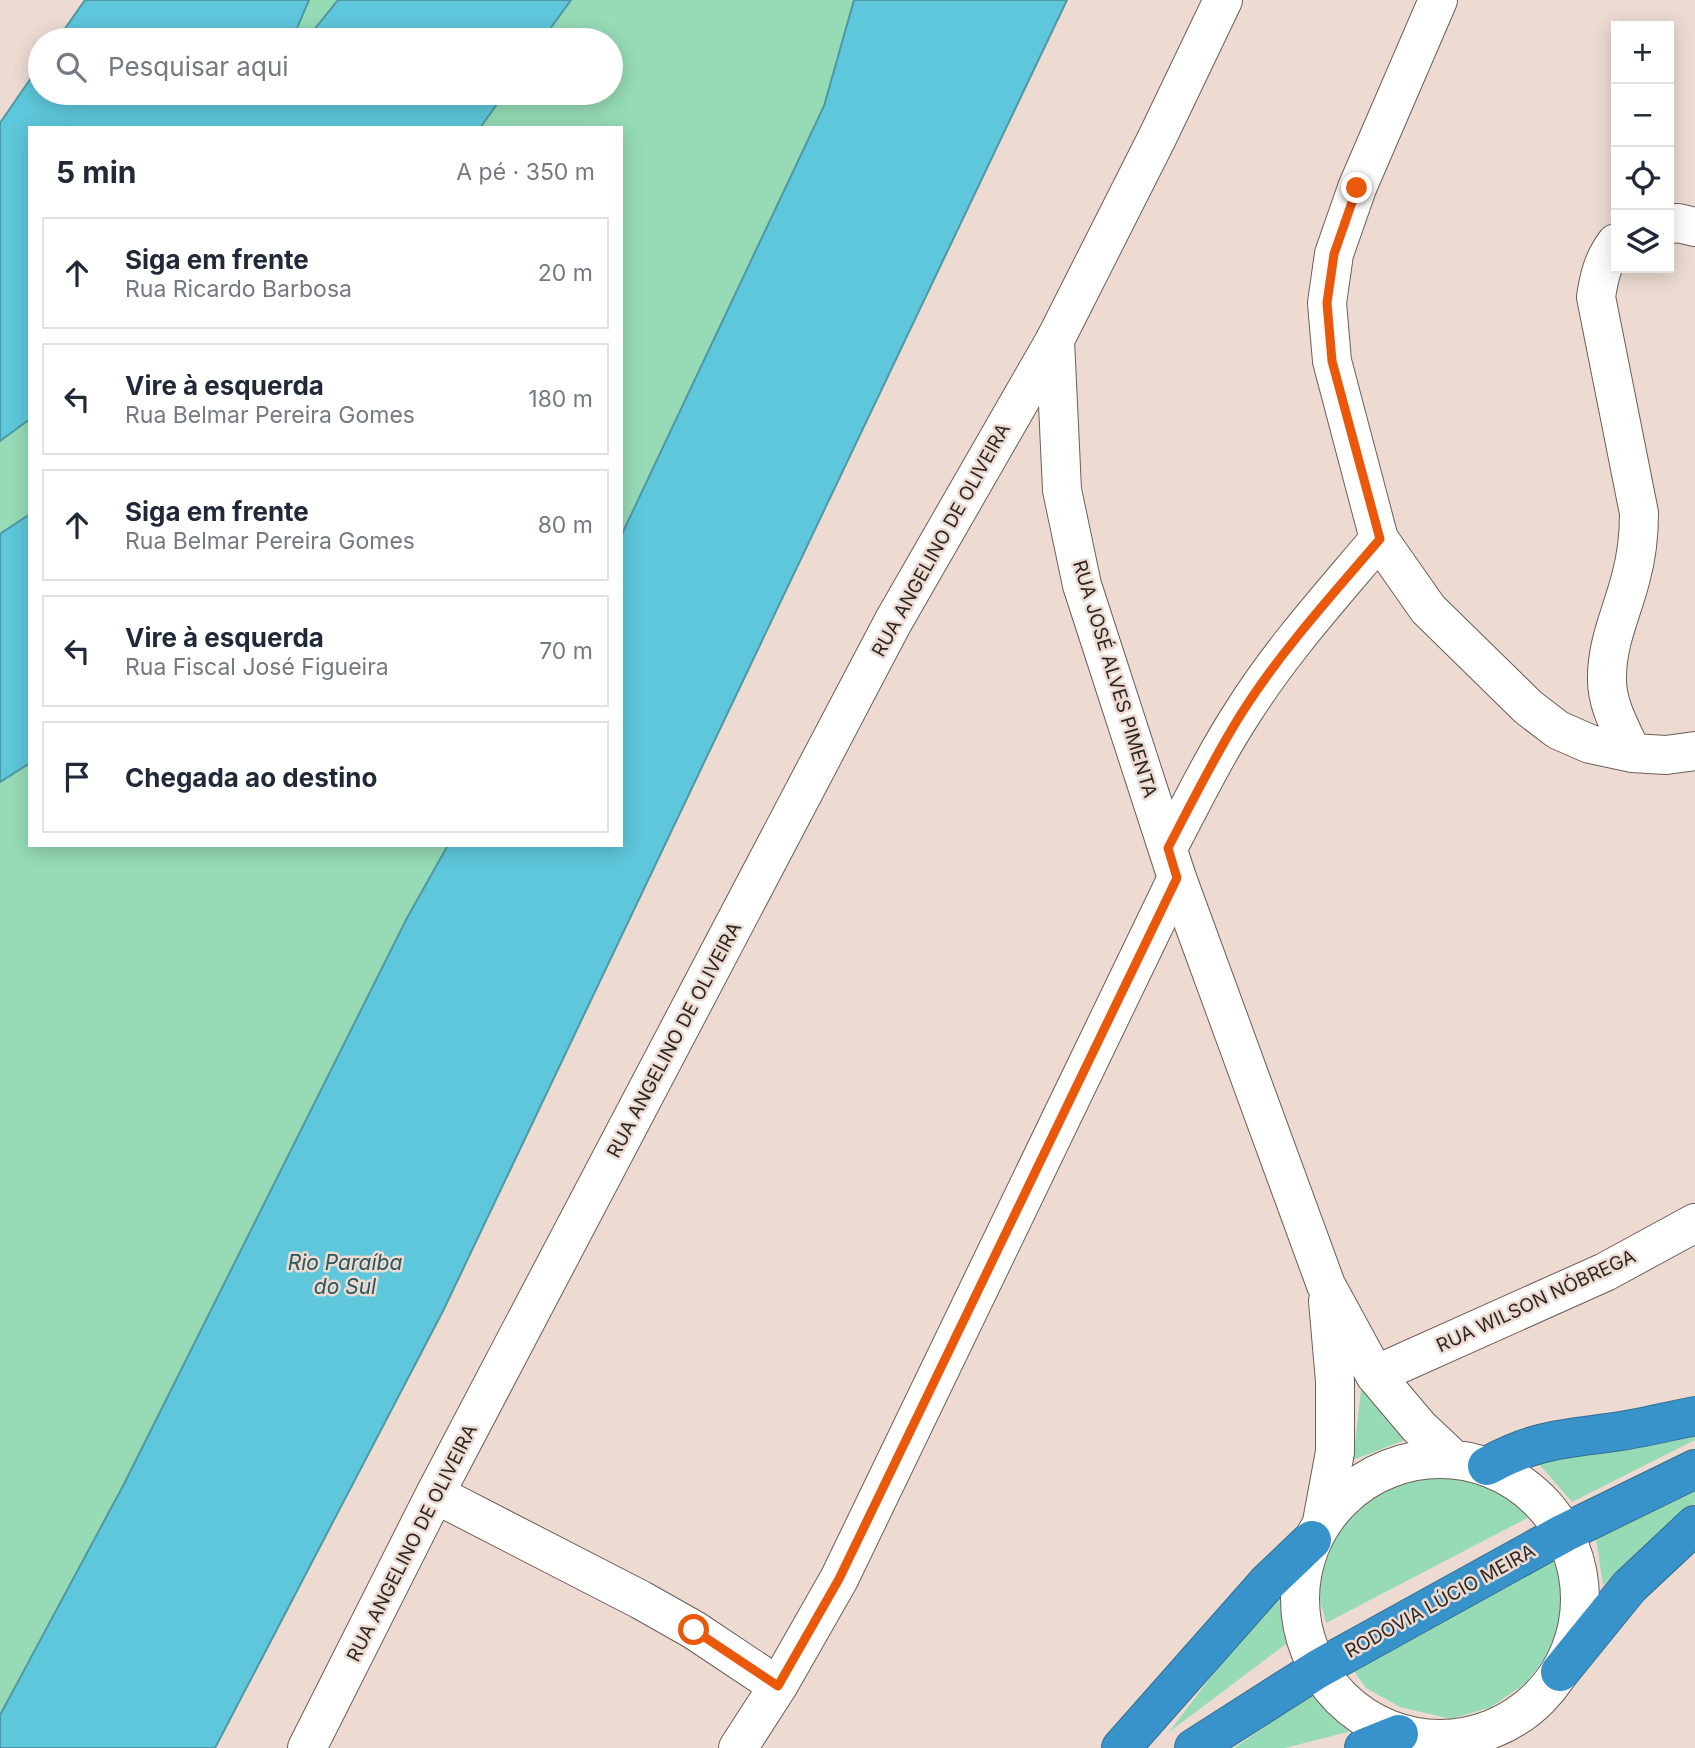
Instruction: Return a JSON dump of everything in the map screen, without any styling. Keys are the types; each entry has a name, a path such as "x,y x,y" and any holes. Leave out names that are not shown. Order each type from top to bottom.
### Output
{"highway":[{"path":"1470,1463 1542,1442 1622,1431 1695,1416"},
{"name":"RODOVIA LÚCIO MEIRA","path":"1194,1748 1318,1669 1564,1533 1695,1469"},
{"path":"1560,1672 1629,1587 1695,1525"},
{"path":"1121,1748 1267,1583 1317,1532"},
{"path":"1364,1748 1421,1740"}],"street":[{"name":"RUA JOSÉ ALVES PIMENTA","path":"1223,0 1055,340 1062,491 1082,585 1172,863 1326,1284 1376,1375 1405,1412 1470,1463 1511,1478 1532,1492 1550,1511 1574,1555 1579,1578 1578,1627 1560,1672 1542,1694 1521,1713 1496,1727 1469,1737 1421,1740 1366,1719 1339,1697 1318,1669 1304,1638 1299,1605 1302,1572 1317,1532 1335,1452 1335,1381 1326,1284"},
{"path":"1438,0 1357,188 1334,254 1327,303 1332,361 1380,539 1428,609 1528,707 1558,730 1590,744 1632,753 1665,755 1695,751"},
{"path":"1674,223 1695,227"},
{"path":"1611,249 1599,274 1596,298 1639,513 1639,541 1631,578 1612,635 1606,678 1612,709 1632,753"},
{"name":"RUA ANGELINO DE OLIVEIRA","path":"307,1748 435,1494 893,622 1055,340"},
{"path":"737,1748 778,1686 839,1579 1172,863 1208,772 1242,712 1275,665 1380,539"},
{"name":"RUA WILSON NÓBREGA","path":"1376,1375 1605,1272 1695,1223"},
{"path":"1317,1532 1338,1503 1357,1486 1379,1472 1428,1459 1470,1463"},
{"path":"435,1494 641,1600 694,1630 778,1686"}],"green space":[{"path":"309,0 338,0 316,28 297,28"},
{"path":"571,0 854,0 824,106 623,532 623,126 481,126 496,105 623,105 623,28 551,28"},
{"path":"28,420 28,515 0,534 0,441"},
{"path":"28,764 28,847 447,847 407,918 124,1484 0,1715 0,782"},
{"path":"1363,1372 1410,1438 1353,1460"},
{"path":"1695,1433 1695,1440 1572,1502 1531,1455"},
{"path":"1455,1466 1513,1485 1537,1513 1326,1623 1317,1586 1318,1568 1334,1532 1347,1515 1362,1500 1395,1477 1422,1467"},
{"path":"1695,1485 1695,1503 1603,1585 1595,1532"},
{"path":"1556,1554 1563,1606 1553,1647 1526,1683 1491,1707 1451,1719 1400,1707 1366,1688 1351,1667"},
{"path":"1282,1584 1294,1638 1169,1732"},
{"path":"1321,1688 1363,1728 1285,1748 1234,1748"}],"water":[{"path":"85,0 309,0 297,28 65,28"},
{"path":"338,0 571,0 551,28 316,28"},
{"name":"Rio Paraíba do Sul","path":"854,0 1067,0 443,1311 215,1748 0,1748 0,1715 124,1484 407,918 447,847 623,847 623,532 824,106"},
{"path":"28,82 28,105 496,105 481,126 28,126 28,420 0,441 0,123"},
{"path":"28,515 28,764 0,782 0,534"}],"route":[{"path":"694,1630 778,1686 839,1579 1177,878 1168,848 1242,712 1318,611 1380,539 1332,361 1327,303 1334,254 1357,188"}]}
